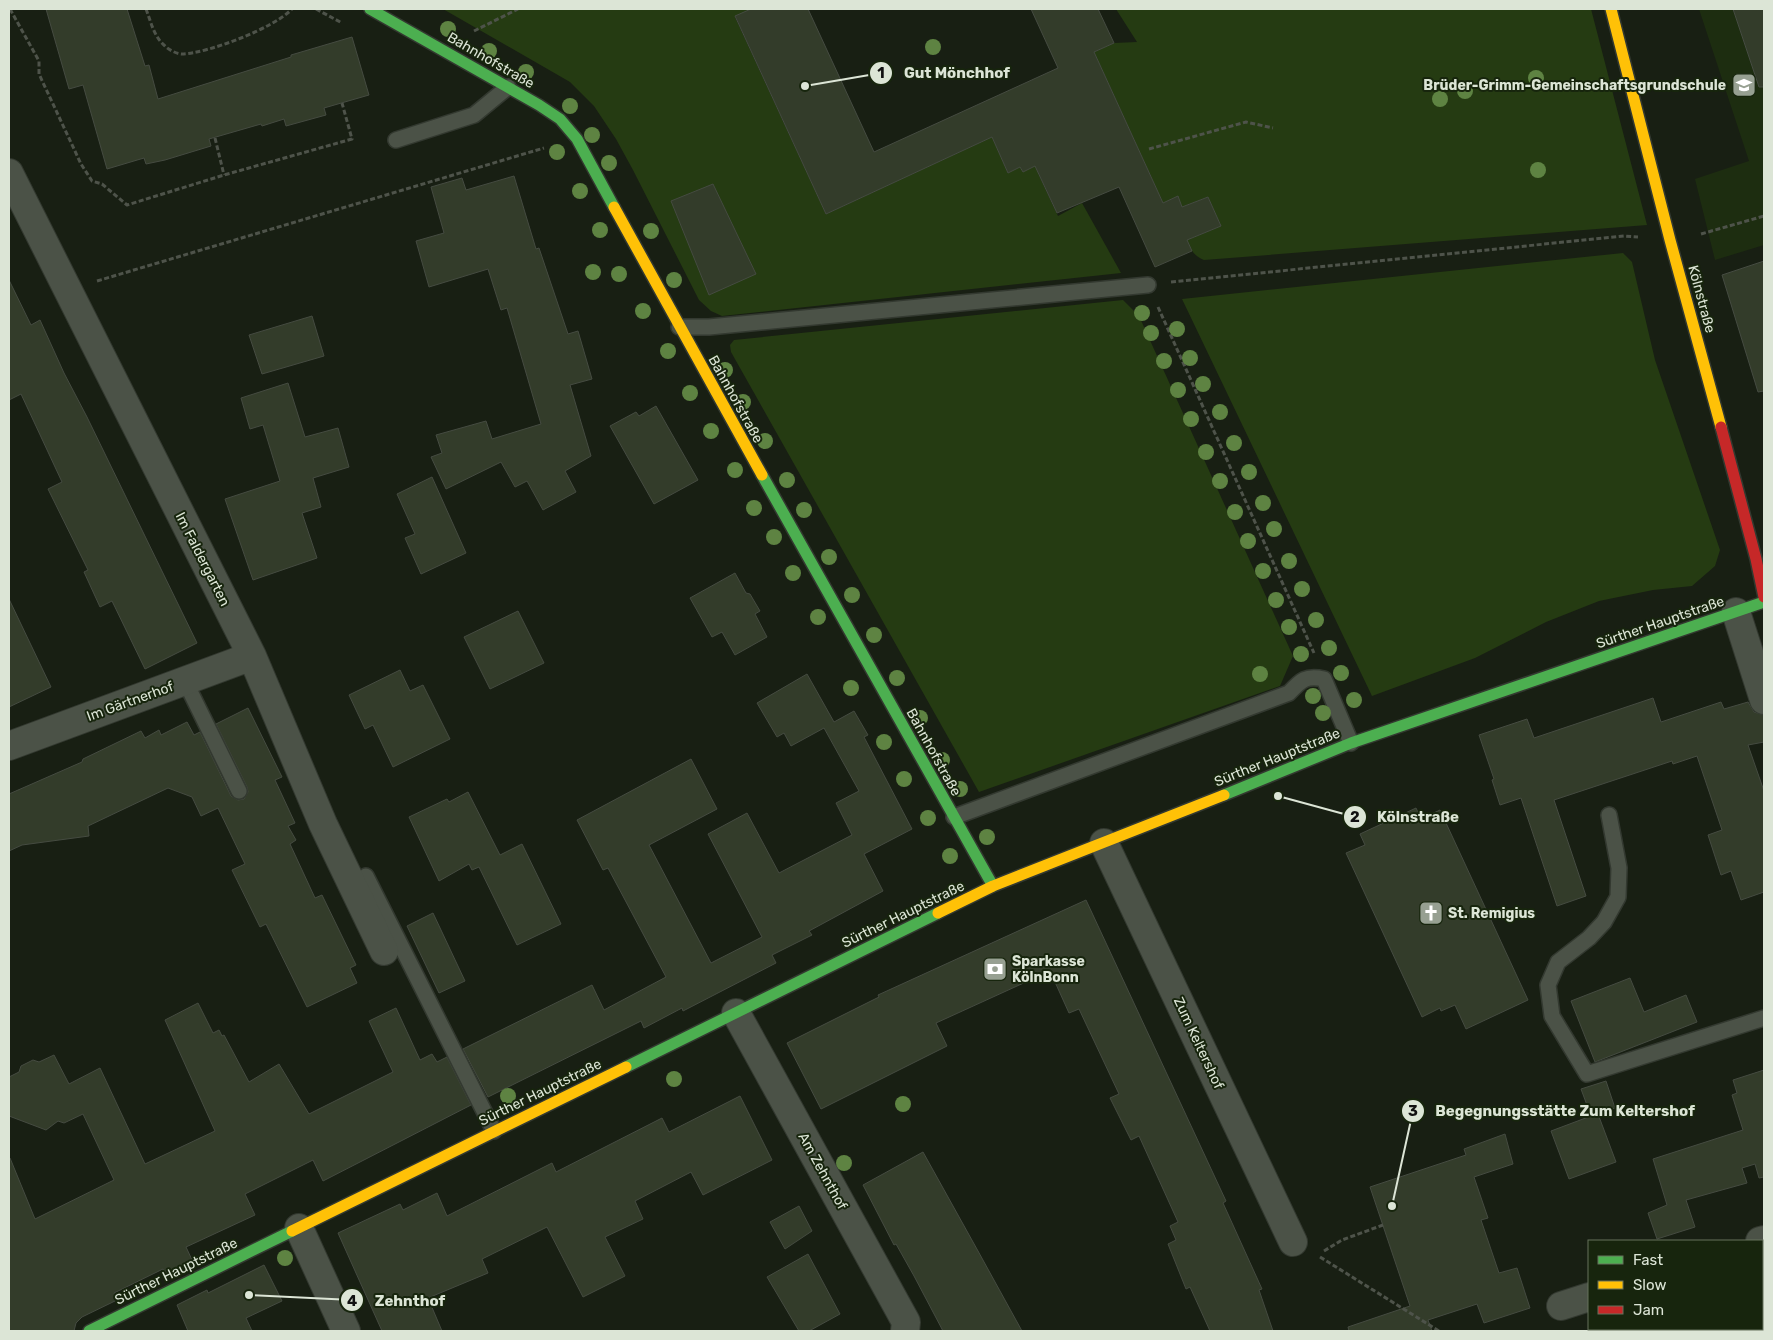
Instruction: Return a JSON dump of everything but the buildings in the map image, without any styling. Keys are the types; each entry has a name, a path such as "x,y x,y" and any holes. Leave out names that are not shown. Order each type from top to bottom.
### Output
{"street":[{"name":"Bahnhofstraße","path":"370,9 539,105 560,119 577,139 679,327 993,886"},
{"name":"Kölnstraße","path":"1611,9 1670,240 1756,559 1764,597"},
{"name":"Im Faldergarten","path":"9,173 252,656 323,824 384,951"},
{"name":"Sürther Hauptstraße","path":"88,1331 993,886 1351,743 1764,602"},
{"path":"1736,612 1764,700"},
{"name":"Im Gärtnerhof","path":"9,746 252,656"},
{"name":"Zum Keltershof","path":"1104,843 1293,1242"},
{"name":"Am Zehnthof","path":"736,1013 906,1322 905,1331"},
{"path":"299,1228 346,1331"},
{"path":"1561,1306 1588,1297"}],"lane":[{"path":"396,140 474,115 508,87"},
{"path":"679,327 709,327 1148,285"},
{"path":"954,817 1289,693 1303,679 1313,676 1324,679 1351,743"},
{"path":"185,681 239,791"},
{"path":"1609,815 1619,868 1618,897 1604,922 1589,938 1558,962 1548,985 1552,1016 1587,1074 1764,1018"},
{"path":"366,876 494,1131"}],"path":[{"path":"10,9 40,61 39,74 81,164 92,181 102,184 127,205 352,139 342,103"},
{"path":"146,9 156,37 166,48 180,54 198,52 261,30 286,16 292,9"},
{"path":"316,9 342,23"},
{"path":"439,48 518,9"},
{"path":"1149,149 1246,122 1273,128"},
{"path":"215,138 224,175"},
{"path":"68,290 546,148 542,143"},
{"path":"1324,679 1148,285 1624,236 1670,240 1708,233 1764,216"},
{"path":"1383,1225 1342,1240 1317,1255 1439,1331"}],"shaded area":[{"path":"443,9 751,9 735,17 826,214 992,137 1008,173 1020,167 1023,172 1041,163 1038,173 1058,216 1082,203 1121,273 722,316 711,311 699,300 633,170 616,139 594,106 570,82"},
{"path":"1116,9 1591,9 1647,225 1204,260 1193,252 1187,240 1221,226 1208,197 1182,207 1178,197 1163,203 1094,52 1114,43 1137,42"},
{"name":"Brüder-Grimm-Gemeinschaftsgrundschule","path":"1699,9 1764,9 1764,245 1715,260 1695,179 1749,161"},
{"path":"1623,253 1632,262 1655,360 1720,550 1715,566 1692,586 1653,590 1599,601 1546,622 1475,658 1372,696 1182,299"},
{"path":"1123,300 1139,316 1293,656 1280,686 979,792 731,352 730,345 734,340"},
{"path":"1764,1252 1764,1331 1618,1331 1763,1330"}],"traffic: fast":[{"path":"370,9 539,105 560,119 577,139 614,207"},
{"path":"762,475 993,886"},
{"path":"1224,795 1351,743 1764,602"},
{"path":"626,1067 938,913"},
{"path":"89,1331 292,1231"}],"traffic: slow":[{"path":"1611,9 1670,240 1721,427"},
{"path":"614,207 762,475"},
{"path":"938,913 993,886 1224,795"},
{"path":"292,1231 626,1067"}],"traffic: jam":[{"path":"1721,427 1756,559 1764,597"}],"place":[{"name":"Brüder-Grimm-Gemeinschaftsgrundschule","path":"1744,85"},
{"name":"Gut Mönchhof","path":"805,86"},
{"name":"Kölnstraße","path":"1278,796"},
{"name":"St. Remigius","path":"1431,913"},
{"name":"Sparkasse KölnBonn","path":"995,969"},
{"name":"Begegnungsstätte Zum Keltershof","path":"1392,1206"},
{"name":"Zehnthof","path":"249,1295"}]}
